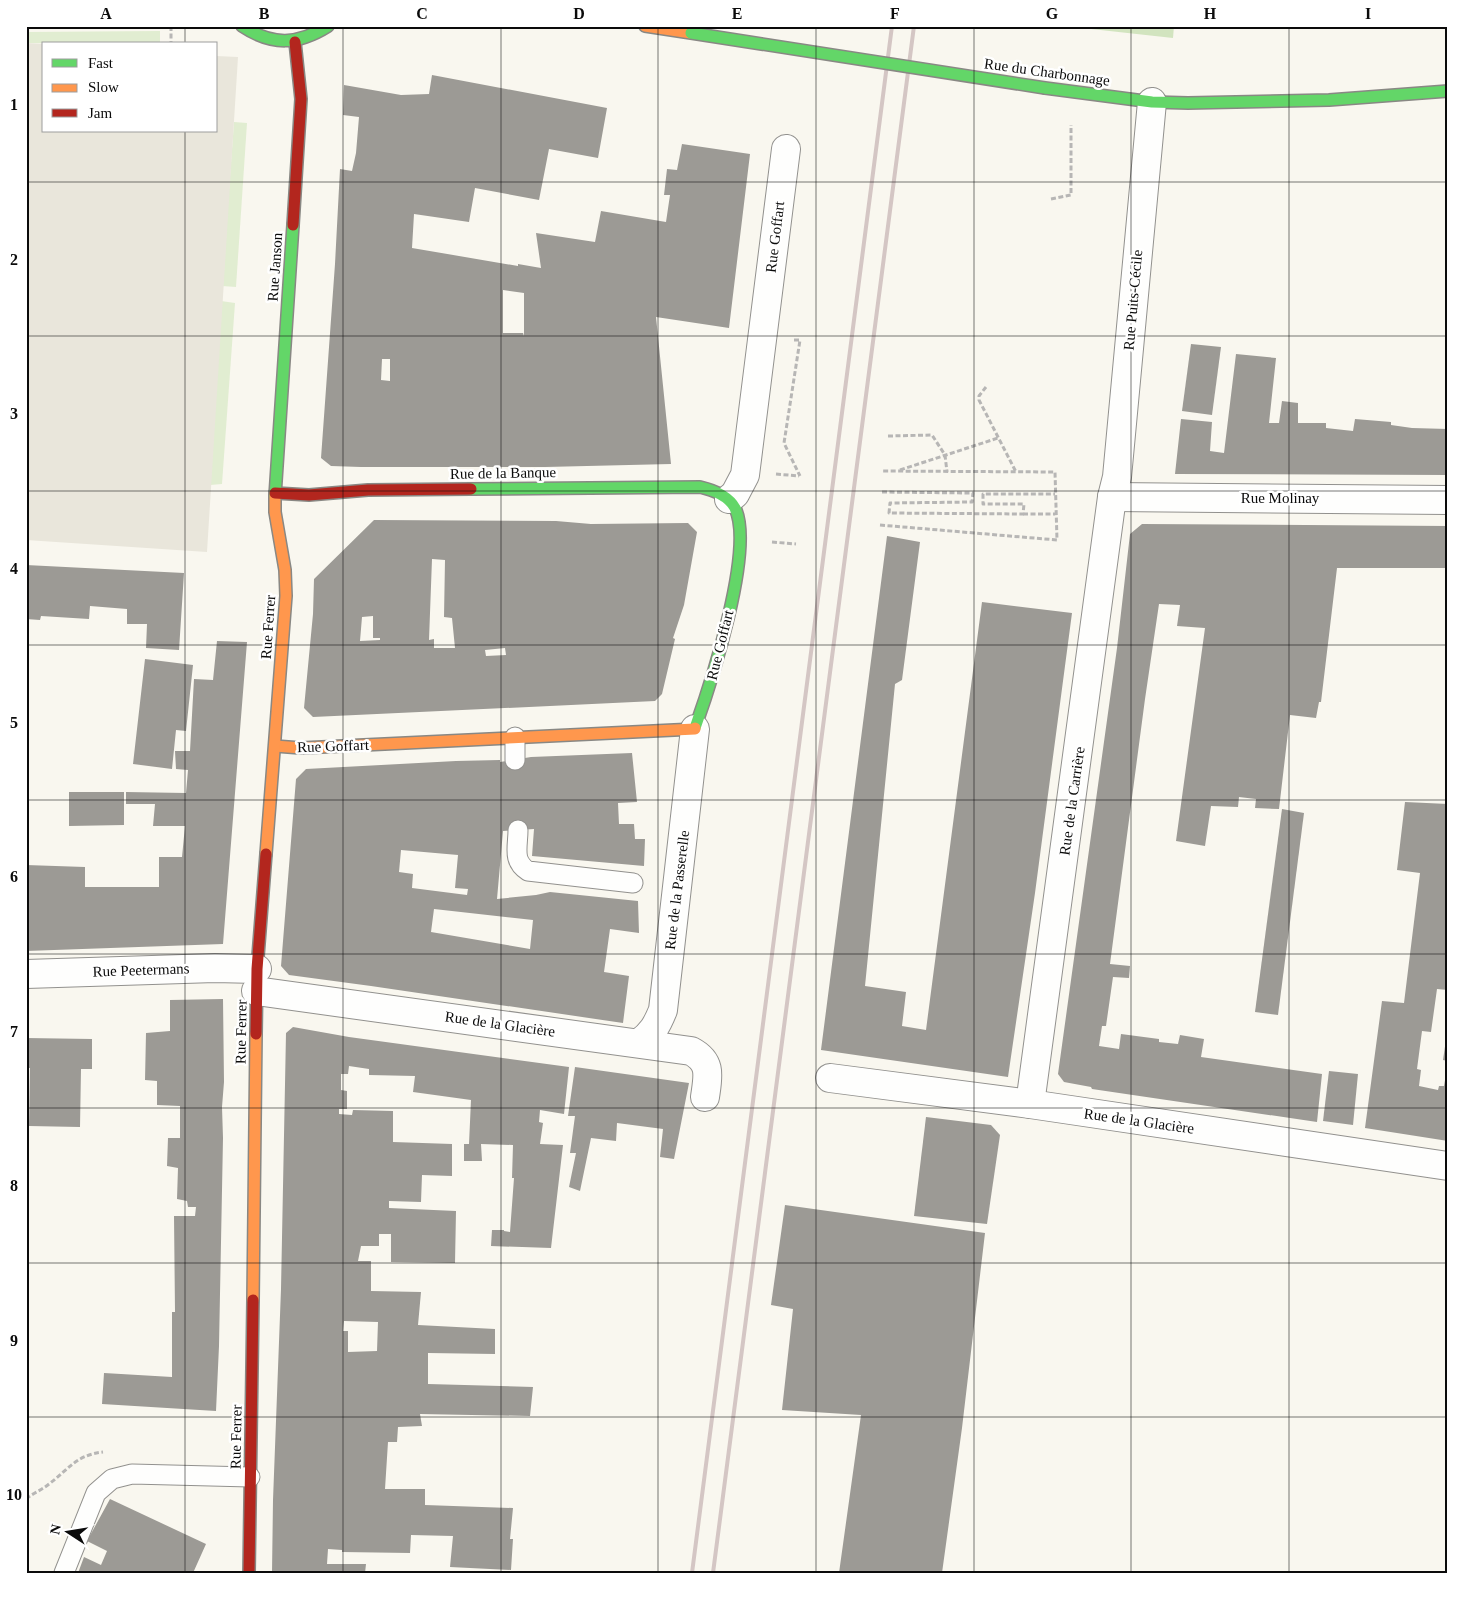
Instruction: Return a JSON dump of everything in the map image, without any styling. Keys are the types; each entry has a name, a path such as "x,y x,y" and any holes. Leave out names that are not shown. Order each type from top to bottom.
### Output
{"street":[{"path":"242,26 255,36 275,42 295,42 312,36 328,26"},
{"name":"Rue du Charbonnage","path":"645,26 1045,88 1152,102 1329,100 1448,91"},
{"name":"Rue Janson","path":"275,493 301,99 295,42"},
{"name":"Rue Puits-Cécile","path":"1112,497 1118,467 1152,102"},
{"name":"Rue Goffart","path":"275,746 301,748 695,728 709,691 740,557 741,524 736,510 729,499 740,486 745,475 786,149"},
{"name":"Rue de la Banque","path":"275,493 309,494 368,490 700,486 716,490 729,499"},
{"name":"Rue Ferrer","path":"248,1573 256,980 286,585 283,556 275,522 275,493"},
{"name":"Rue Molinay","path":"1112,497 1448,500"},
{"name":"Rue de la Carrière","path":"1030,1104 1112,497"},
{"name":"Rue de la Passerelle","path":"639,1043 649,1036 656,1027 663,1010 695,728"},
{"name":"Rue Peetermans","path":"26,974 215,968 256,980"},
{"name":"Rue de la Glacière","path":"256,980 690,1051 701,1056 706,1065 708,1079 705,1097"},
{"name":"Rue de la Glacière","path":"830,1078 1030,1104 1448,1166"}],"lane":[{"path":"515,737 515,760"},
{"path":"518,830 517,856 520,866 528,871 633,883"},
{"path":"64,1573 96,1494 112,1479 132,1474 250,1477"}],"path":[{"path":"171,26 171,42"},
{"path":"1051,199 1071,196 1071,125"},
{"path":"986,387 978,400 1016,472"},
{"path":"888,436 932,435 945,455 947,472"},
{"path":"897,472 998,438"},
{"path":"880,525 1057,540 1055,472 882,471"},
{"path":"778,474 800,476"},
{"path":"882,492 973,493 972,502 890,503 889,513 1056,514"},
{"path":"1023,514 1024,504 983,504 984,494 1055,494"}],"green space":[{"path":"1064,26 1174,26 1173,38"},
{"path":"160,31 160,42 26,43 26,32"},
{"path":"234,122 247,123 236,287 222,286"},
{"path":"221,301 235,303 222,484 210,485"}],"shaded area":[{"path":"26,43 42,44 42,132 218,132 218,56 238,57 207,552 26,540"}],"building":[{"path":"432,75 607,108 598,158 549,149 539,200 475,188 469,222 414,214 412,248 518,266 518,264 541,268 536,233 595,242 601,211 666,222 670,195 664,195 667,169 677,170 682,144 750,154 729,328 656,317 671,464 545,467 361,467 331,466 321,458 340,169 352,171 356,153 359,117 343,115 344,85 401,95 429,94","holes":["503,290 524,293 524,336 523,333 503,333","382,359 390,359 390,381 381,380"]},
{"path":"1191,344 1221,347 1212,415 1182,411"},
{"path":"1236,354 1276,358 1269,423 1279,423 1282,401 1298,403 1298,423 1326,423 1326,428 1353,431 1355,419 1391,422 1391,425 1412,428 1448,429 1448,475 1175,474 1181,419 1212,422 1210,451 1224,453"},
{"path":"374,520 556,521 591,524 688,523 697,532 684,605 673,638 675,639 662,694 655,701 313,717 304,708 313,614 314,579","holes":["432,559 445,560 444,617 452,618 455,648 434,648 434,639 429,640","373,616 373,638 380,638 380,640 360,641 362,617","505,648 506,655 486,656 485,650"]},
{"path":"1142,524 1448,526 1448,568 1337,568 1321,702 1319,702 1316,718 1290,715 1279,809 1255,808 1256,799 1239,797 1238,807 1211,806 1205,846 1176,841 1205,628 1177,626 1180,605 1159,604 1110,964 1130,966 1129,978 1113,977 1106,1026 1102,1026 1099,1046 1119,1049 1121,1034 1159,1039 1159,1042 1178,1044 1180,1035 1204,1039 1201,1057 1322,1074 1317,1122 1092,1089 1091,1087 1064,1082 1058,1074 1117,648 1130,534"},
{"path":"887,536 920,542 902,680 895,684 865,986 906,992 902,1026 926,1030 982,602 1072,613 1035,893 1008,1077 821,1050"},
{"path":"26,565 184,573 179,650 146,648 147,624 127,624 127,609 90,606 89,619 41,616 40,620 26,619"},
{"path":"217,641 247,642 223,944 26,951 26,865 85,867 85,887 159,887 159,857 182,857 185,826 153,826 155,804 126,804 126,792 186,793 188,770 176,769 175,751 190,751 194,679 213,680"},
{"path":"145,659 193,665 186,731 176,730 172,769 133,764"},
{"path":"632,753 637,802 618,803 619,824 634,824 635,839 645,839 644,866 532,856 534,829 503,831 497,899 550,892 638,901 639,933 610,929 604,972 629,976 623,1023 289,975 281,966 296,779 306,769 456,761 500,760 500,762 531,757","holes":["401,850 458,855 455,888 468,889 467,895 412,888 413,874 399,872","434,909 533,920 530,949 431,932"]},
{"path":"69,792 124,792 124,825 69,826"},
{"path":"1405,802 1448,804 1448,990 1437,989 1431,1032 1422,1031 1417,1069 1421,1070 1419,1086 1438,1090 1439,1086 1444,1086 1448,1062 1448,1141 1365,1128 1382,1001 1404,1003 1420,873 1397,870"},
{"path":"1282,809 1304,813 1278,1015 1255,1012"},
{"path":"223,999 224,1082 216,1411 102,1404 104,1373 172,1377 172,1312 175,1312 174,1216 195,1216 196,1207 188,1207 187,1201 177,1199 178,1168 167,1166 168,1138 180,1138 180,1106 157,1105 157,1081 145,1080 146,1033 170,1031 170,1000"},
{"path":"293,1027 349,1037 569,1067 564,1114 540,1110 539,1122 543,1123 540,1144 563,1145 551,1248 491,1246 492,1230 510,1232 514,1178 512,1178 513,1145 481,1144 482,1161 464,1161 464,1144 469,1144 471,1100 413,1092 415,1076 369,1075 369,1069 349,1066 348,1074 341,1074 341,1090 347,1091 347,1109 339,1109 339,1114 352,1115 353,1110 393,1111 393,1142 452,1144 452,1176 422,1175 421,1202 389,1201 389,1208 456,1211 455,1263 391,1262 391,1234 379,1234 379,1246 361,1246 358,1261 371,1261 371,1291 421,1292 418,1325 495,1329 495,1354 428,1353 428,1384 533,1387 530,1416 420,1414 422,1426 398,1427 397,1442 388,1442 385,1489 425,1489 425,1505 513,1508 510,1539 513,1539 511,1570 450,1567 453,1536 411,1535 410,1553 342,1552 342,1550 328,1549 327,1564 366,1564 365,1573 272,1573 281,1289 286,1033","holes":["344,1321 378,1322 377,1351 348,1352 348,1331 343,1331"]},
{"path":"1448,1033 1448,1061 1443,1060"},
{"path":"26,1038 92,1039 92,1069 81,1069 80,1127 29,1126 30,1068 26,1068"},
{"path":"575,1067 689,1083 674,1159 660,1157 663,1129 617,1123 616,1141 591,1138 580,1191 569,1187 576,1153 570,1153 575,1116 568,1116"},
{"path":"1329,1071 1358,1074 1353,1125 1323,1121"},
{"path":"926,1117 991,1125 1000,1135 987,1224 914,1216"},
{"path":"785,1205 985,1233 962,1428 942,1573 839,1573 861,1415 782,1410 793,1309 771,1305"},
{"path":"110,1499 206,1544 193,1573 78,1573 84,1557 101,1565 107,1551 87,1541"}],"railway":[{"path":"692,1573 892,26"},
{"path":"713,1573 914,26"}],"traffic: fast":[{"path":"242,26 264,37 285,41 306,37 328,26"},
{"path":"691,33 1045,88"},
{"path":"1045,88 1152,102 1188,103 1329,100 1448,91"},
{"path":"275,496 293,225"},
{"path":"471,489 700,487 720,494 732,503 740,527 735,584 720,649 695,728"}],"traffic: slow":[{"path":"645,26 691,33"},
{"path":"266,854 286,596 285,570 275,512 275,496"},
{"path":"275,746 301,748 695,728"},
{"path":"253,1300 256,1034"}],"traffic: jam":[{"path":"293,225 301,99 295,42"},
{"path":"275,493 309,495 368,490 471,489"},
{"path":"256,1034 257,969 266,854"},
{"path":"249,1573 253,1300"}]}
